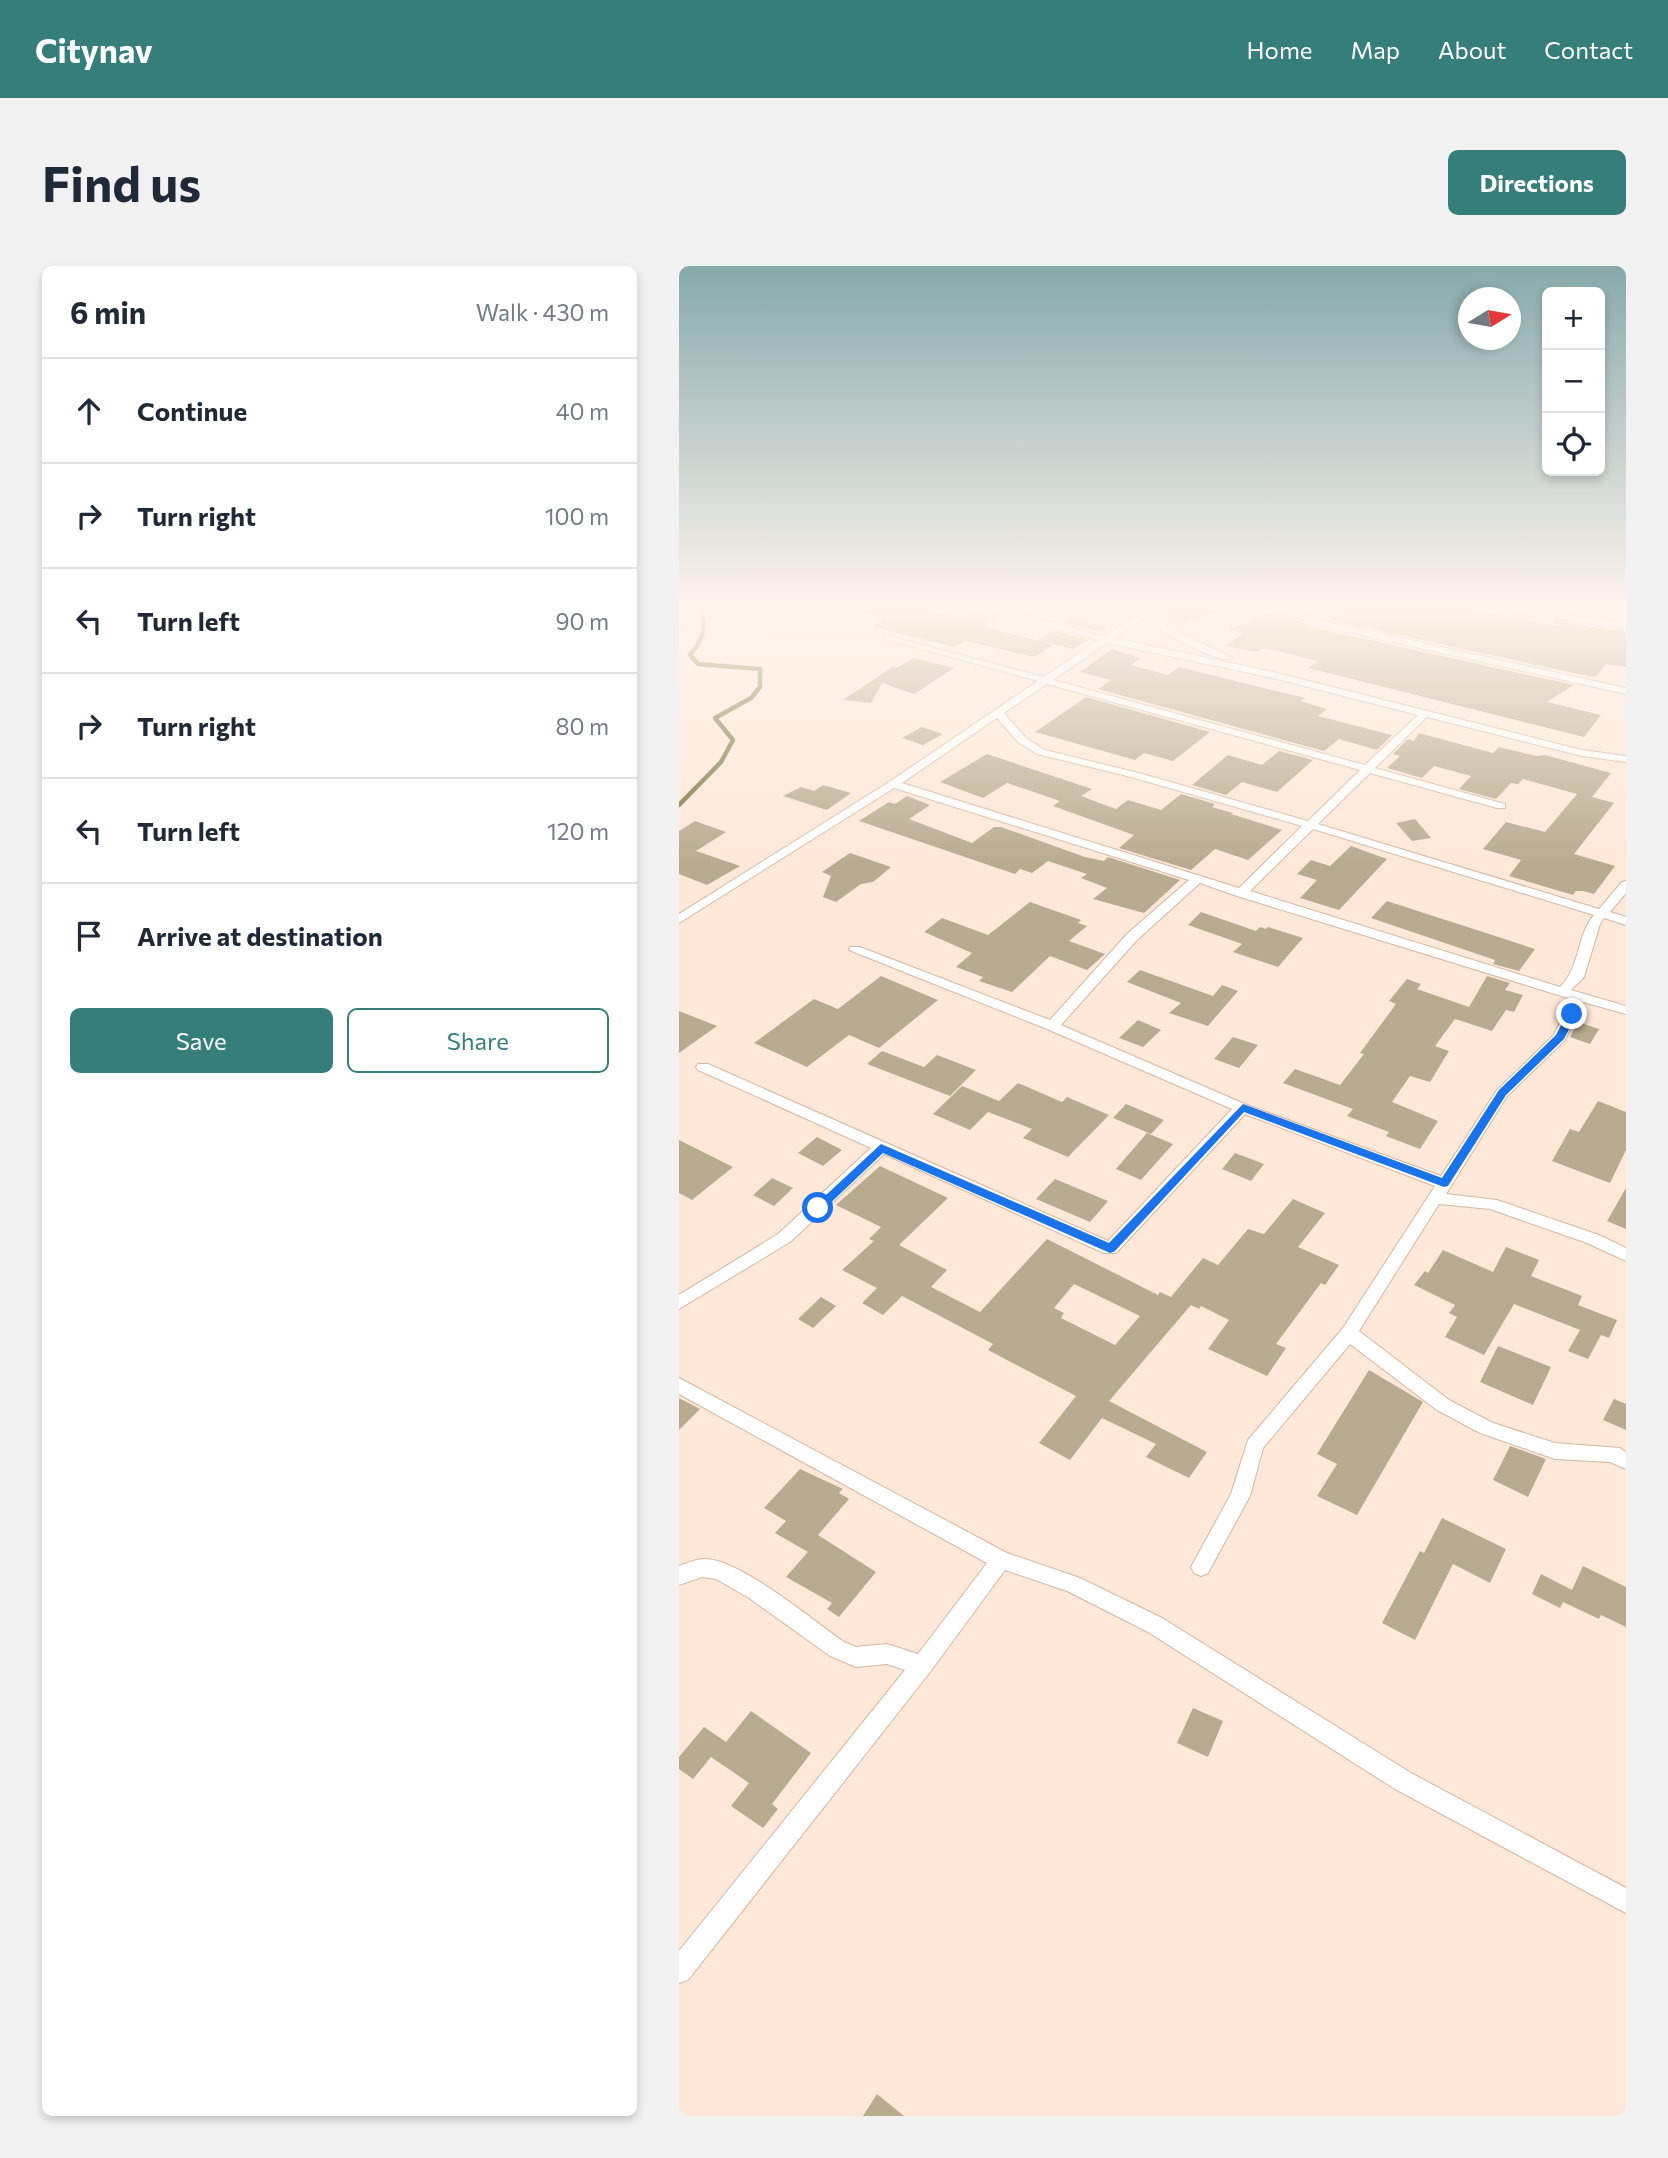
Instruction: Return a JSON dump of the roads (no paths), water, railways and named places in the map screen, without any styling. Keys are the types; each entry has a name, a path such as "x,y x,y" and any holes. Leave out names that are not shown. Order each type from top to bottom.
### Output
{"street":[{"path":"679,919 1030,692"},
{"path":"1091,692 1501,806"},
{"path":"1342,692 1582,753 1626,760"},
{"path":"1241,893 1424,713"},
{"path":"999,714 1021,740 1041,752 1135,775 1310,825 1626,921"},
{"path":"893,783 1241,893 1626,1010"},
{"path":"1052,1026 1132,937 1197,878"},
{"path":"1201,1567 1240,1496 1255,1445 1349,1333 1502,1093 1560,1037 1588,936 1626,886"},
{"path":"855,950 1052,1026 1440,1191 1491,1204 1593,1240 1626,1255"},
{"path":"703,1067 1110,1248 1243,1108"},
{"path":"679,1303 784,1238 881,1148"},
{"path":"1349,1333 1443,1405 1487,1428 1555,1451 1613,1454 1626,1461"},
{"path":"679,1385 1001,1559 1073,1584 1155,1625 1403,1781 1626,1901"},
{"path":"679,1971 922,1665 1001,1559"},
{"path":"679,1576 689,1570 707,1567 729,1576 837,1649 856,1657 887,1654 922,1665"}],"waterway":[{"path":"679,805 721,762 733,740 715,718 751,698 756,692"}]}
